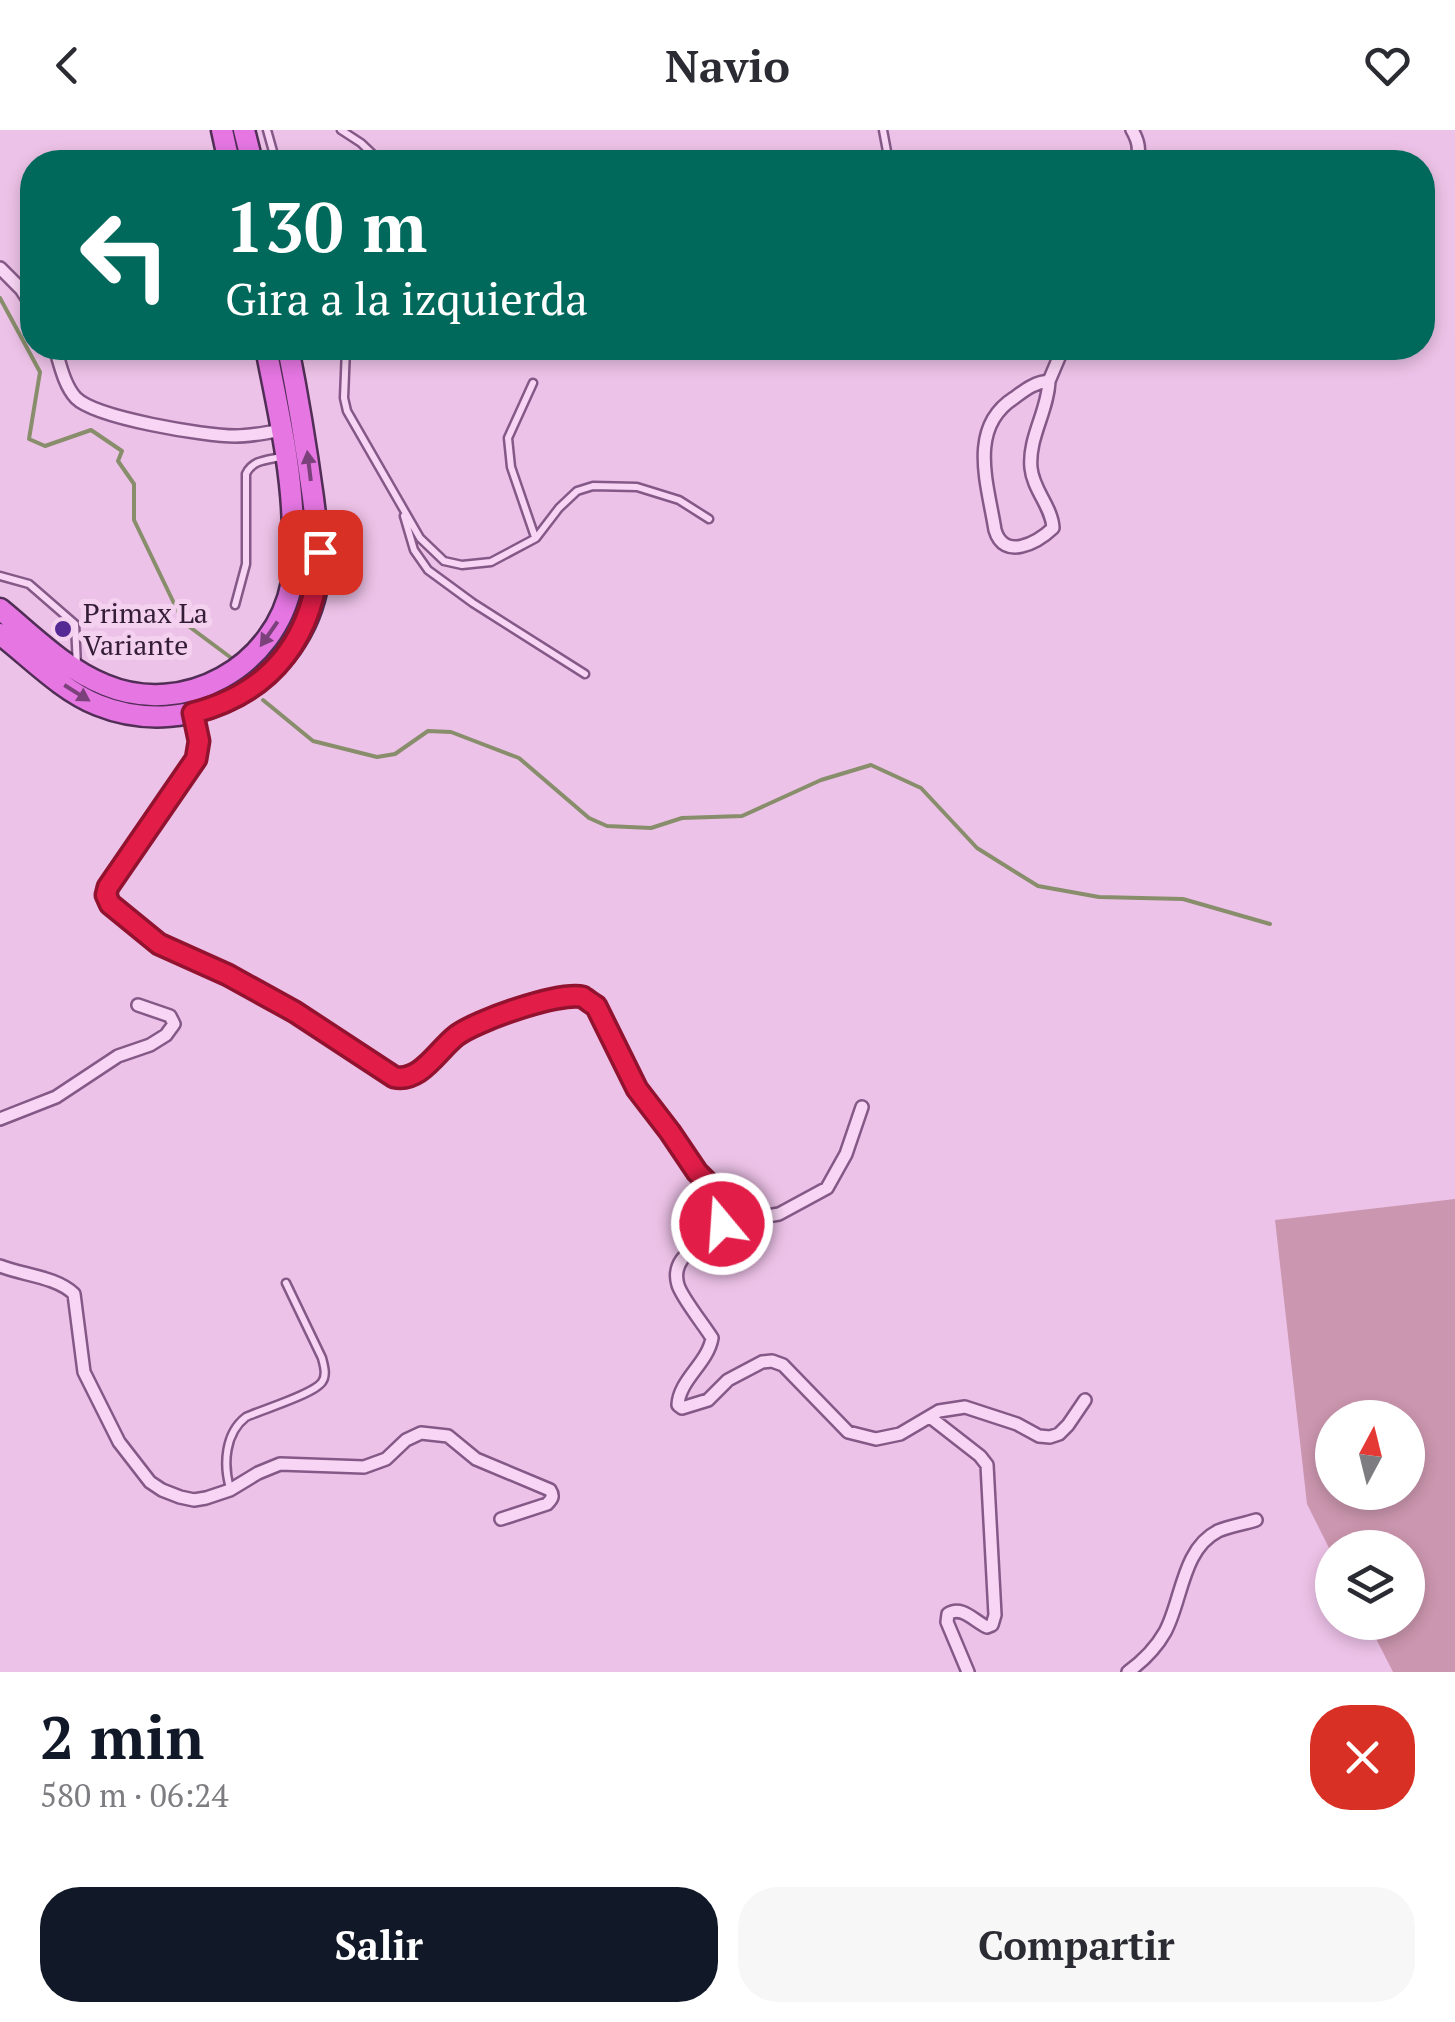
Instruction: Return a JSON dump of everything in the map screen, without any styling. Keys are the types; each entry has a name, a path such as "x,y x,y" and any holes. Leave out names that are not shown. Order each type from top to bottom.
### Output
{"highway":[{"path":"0,609 78,672 126,693 186,693 240,667 268,638 287,602 294,562 287,456 268,360"},
{"path":"0,634 54,679 92,703 128,714 193,713 238,696 272,671 304,627 315,595 320,552 296,360"}],"street":[{"path":"0,268 20,288"},
{"path":"59,360 76,398 117,416 208,434 238,436 282,430"},
{"path":"1049,381 1038,382 1006,402 988,424 984,438 998,538 1010,547 1020,547 1052,528 1051,516 1036,488 1031,468 1032,446 1058,360"},
{"path":"193,713 199,741 196,759 108,887 110,904 159,944 228,975 295,1012 394,1077 414,1076 458,1034 497,1014 569,996 596,1006 637,1089 697,1172 729,1204 730,1215 680,1260 677,1270 678,1285 712,1338 710,1350 678,1395 678,1405 690,1408 708,1400 728,1380 762,1362 772,1361 783,1365 848,1432 876,1439 900,1434 948,1408 966,1407 1050,1437 1068,1425 1085,1400"},
{"path":"0,1119 56,1097 118,1056 166,1035 174,1024 170,1016 138,1005"},
{"path":"730,1215 780,1214 827,1188 846,1154 862,1106"},
{"path":"0,1266 66,1286 74,1294 84,1372 119,1442 150,1482 162,1490 194,1500 230,1490 280,1464 364,1467 386,1459 421,1432 448,1436 476,1460 553,1494 547,1504 500,1519"},
{"path":"930,1416 987,1465 995,1615 992,1625 987,1627 954,1610 948,1614 947,1622 968,1672"},
{"path":"1128,1672 1144,1660 1165,1632 1188,1569 1202,1544 1217,1532 1256,1520"}],"lane":[{"path":"341,130 369,150"},
{"path":"346,360 347,412 420,538 444,561 462,565 491,562 536,538 559,508 577,492 593,486 637,487 680,500 709,519"},
{"path":"532,383 508,438 511,468 536,538"},
{"path":"236,604 246,564 246,474 257,462 287,456"},
{"path":"400,500 414,550 428,570 585,674"},
{"path":"0,576 29,584 74,624 78,672"},
{"path":"230,1490 227,1457 232,1431 246,1417 315,1388 324,1379 322,1358 286,1283"}],"shaded area":[{"path":"1455,1199 1455,1672 1393,1672 1377,1640 1425,1640 1425,1530 1320,1530 1307,1504 1275,1220"}],"waterway":[{"path":"0,298 20,335"},
{"path":"34,360 40,372 29,439 45,446 91,430 122,451 118,461 134,484 134,520 183,622 234,660"},
{"path":"263,700 313,741 377,757 395,754 428,731 451,732 519,758 589,818 607,826 651,828 682,818 742,816 821,780 871,765 921,788 977,848 1038,886 1099,897 1183,899 1270,924"}],"place":[{"name":"Primax La Variante","path":"63,629"}],"route":[{"path":"320,552 312,607 296,641 258,683 238,696 193,713 199,741 196,759 108,887 110,904 159,944 228,975 295,1012 394,1077 404,1079 414,1076 458,1034 497,1014 569,996 583,998 596,1006 637,1089 697,1172 729,1204 730,1215 722,1224"}]}
